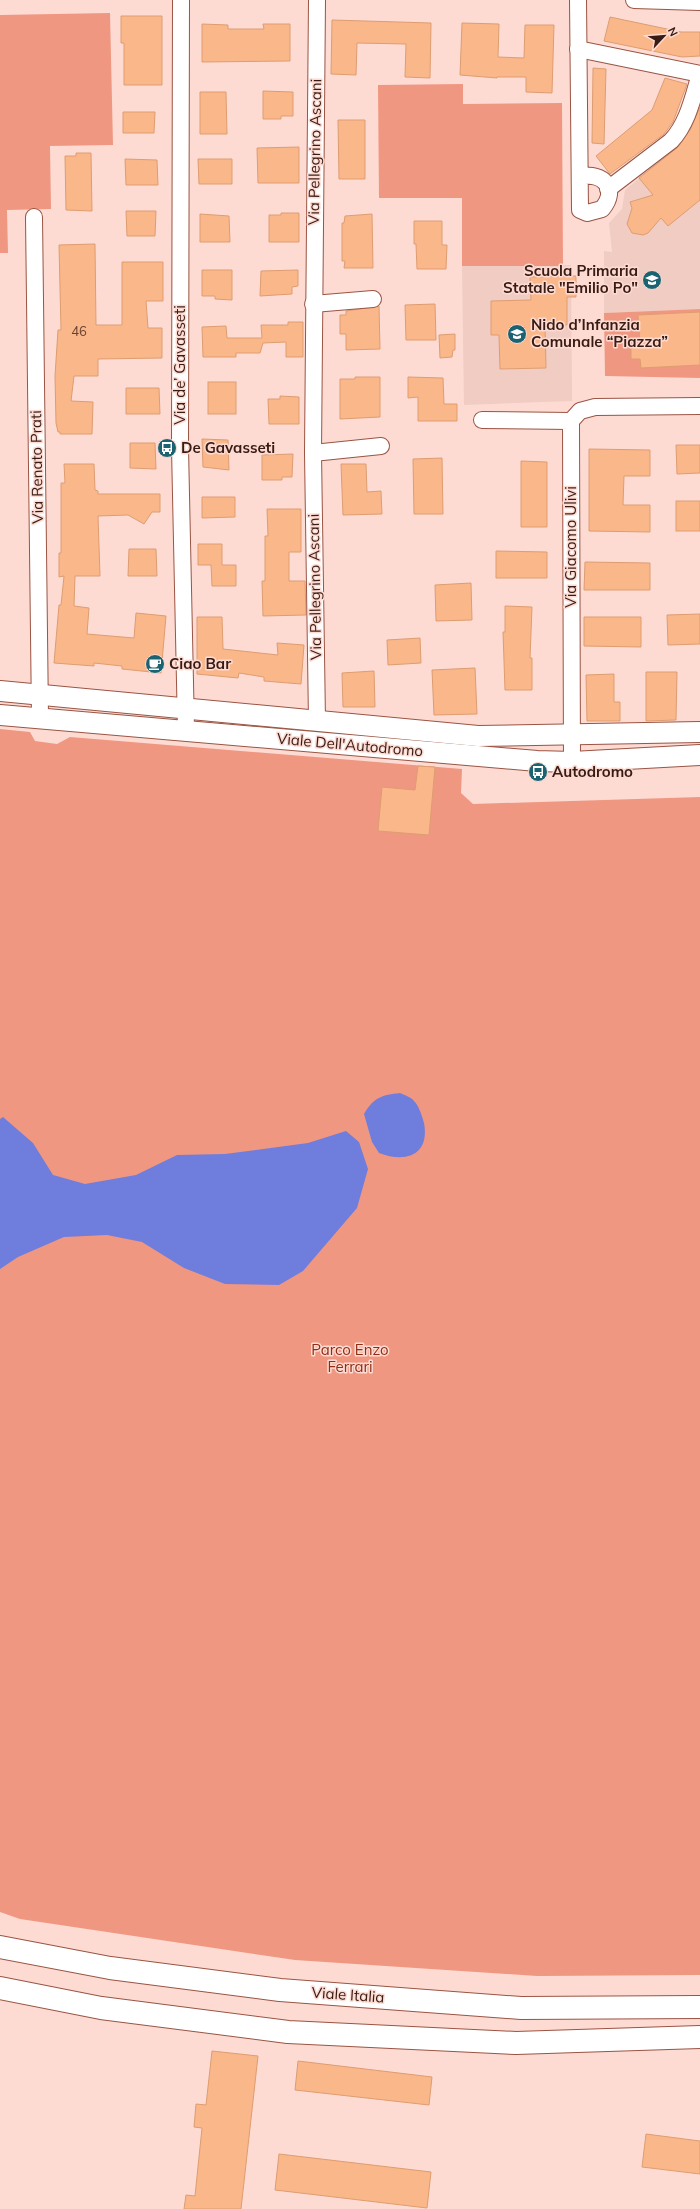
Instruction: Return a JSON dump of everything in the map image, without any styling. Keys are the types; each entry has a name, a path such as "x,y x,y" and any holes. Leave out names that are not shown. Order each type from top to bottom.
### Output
{"main road":[{"name":"Viale Italia","path":"0,1947 110,1968 280,1990 521,2008 700,2007"},
{"path":"0,1988 101,2008 288,2032 516,2043 700,2037"}],"street":[{"name":"Via de’ Gavasseti","path":"181,0 180,448 186,729"},
{"name":"Via Pellegrino Ascani","path":"317,0 313,304 313,453 317,721"},
{"path":"578,0 580,210 587,213 602,209 609,196 608,189 604,181 597,176 589,175 580,177"},
{"path":"634,0 700,2"},
{"path":"578,49 700,74 687,117 679,132 671,141 608,189"},
{"name":"Via Renato Prati","path":"34,217 40,717"},
{"path":"313,304 373,299"},
{"path":"482,420 571,421 574,416 585,408 700,406"},
{"name":"Via Giacomo Ulivi","path":"571,421 572,762"},
{"path":"313,453 381,446"},
{"name":"Viale Dell'Autodromo","path":"0,691 40,693 186,710 478,736 700,732"},
{"name":"Viale Dell'Autodromo","path":"0,715 186,729 478,757 572,762 700,755"},
{"path":"478,736 478,757"}],"shaded area":[{"path":"700,106 700,309 604,313 604,251 612,252 609,223 622,209 625,190 687,139"},
{"name":"Nido d’Infanzia Comunale “Piazza”","path":"571,265 572,401 464,405 462,266"}],"green space":[{"path":"110,13 113,145 50,146 51,209 7,210 8,253 0,253 0,15"},
{"path":"463,84 463,104 562,103 563,266 462,266 462,198 379,198 378,85"},
{"path":"700,309 700,378 605,376 604,313"},
{"name":"Parco Enzo Ferrari","path":"0,729 30,732 35,741 57,744 70,737 462,769 461,793 473,804 700,797 700,1975 537,1976 295,1960 20,1919 0,1912"}],"water":[{"path":"400,1093 414,1101 424,1123 425,1134 423,1143 419,1150 406,1157 389,1156 379,1153 372,1142 364,1114 375,1100 383,1096"},
{"path":"3,1117 33,1143 53,1175 85,1184 136,1175 177,1155 225,1154 308,1143 346,1131 359,1142 368,1169 357,1208 303,1271 279,1285 225,1284 184,1268 142,1242 107,1235 64,1237 18,1257 0,1269 0,1119"}],"building":[{"path":"121,16 162,16 162,85 124,85 124,43 121,43"},
{"path":"610,17 681,32 700,32 700,56 682,57 604,41"},
{"path":"332,20 431,23 430,78 405,77 406,44 357,43 356,75 331,74"},
{"path":"462,23 499,24 498,57 524,58 525,25 554,25 552,93 526,92 526,77 497,78 460,75"},
{"path":"202,24 228,25 228,29 264,29 263,24 290,24 290,61 202,62"},
{"path":"593,68 606,69 604,144 592,143"},
{"path":"665,78 687,84 673,122 664,134 610,174 596,156 652,110"},
{"path":"263,91 293,92 293,116 281,116 281,119 263,119"},
{"path":"200,92 226,92 227,134 200,134"},
{"path":"700,107 700,200 668,226 661,218 648,233 643,235 632,233 627,224 632,208 630,202 653,195 639,178 678,147 690,130"},
{"path":"123,112 155,112 154,133 123,133"},
{"path":"338,120 365,120 365,179 339,179"},
{"path":"299,147 299,183 258,183 257,148"},
{"path":"76,153 91,153 92,211 66,210 65,156 76,156"},
{"path":"125,159 157,160 158,185 126,185"},
{"path":"198,159 232,159 232,184 199,184"},
{"path":"126,211 156,211 155,236 127,236"},
{"path":"281,213 299,213 299,242 269,242 269,215 281,215"},
{"path":"200,214 229,216 230,242 200,242"},
{"path":"372,214 373,268 344,268 345,261 342,261 342,223 344,223 345,216"},
{"path":"414,221 442,221 442,245 447,245 446,269 417,269 416,244 414,244"},
{"path":"95,244 96,325 122,325 122,262 163,262 163,301 146,301 148,328 162,328 162,358 98,359 98,376 74,376 71,401 93,402 92,434 60,434 56,423 55,376 58,330 61,330 59,245"},
{"path":"202,270 232,270 232,300 215,299 215,296 202,296"},
{"path":"298,270 298,286 292,287 292,294 260,296 261,271"},
{"path":"576,276 576,297 567,297 567,325 545,325 546,368 500,369 499,335 491,335 491,301 531,300 530,277"},
{"path":"435,304 436,340 406,340 405,305"},
{"path":"379,306 380,349 346,350 346,334 340,334 340,315 346,315 346,311"},
{"path":"700,312 700,365 641,368 640,359 631,359 631,344 640,344 638,315"},
{"path":"288,322 303,322 303,357 286,357 286,342 263,343 260,353 236,353 236,357 203,357 202,327 226,326 227,338 262,338 261,325 288,325"},
{"path":"455,334 455,350 453,350 452,357 440,358 439,335"},
{"path":"355,377 380,377 380,417 340,419 340,379 355,379"},
{"path":"408,377 443,378 444,404 457,404 457,421 418,421 418,397 408,398"},
{"path":"208,382 236,382 236,414 208,414"},
{"path":"126,388 159,388 160,414 126,414"},
{"path":"280,396 299,397 299,424 269,424 268,399 280,399"},
{"path":"202,439 228,440 229,470 203,467"},
{"path":"130,443 155,443 156,469 130,468"},
{"path":"676,445 700,445 700,473 677,474"},
{"path":"589,449 650,450 650,476 624,476 623,505 650,505 650,532 589,531"},
{"path":"293,454 292,477 282,477 282,480 262,480 262,455"},
{"path":"442,458 443,514 414,514 413,459"},
{"path":"521,461 547,462 547,527 521,527"},
{"path":"64,464 94,464 95,490 98,491 98,494 160,494 160,512 152,512 144,524 128,515 98,516 100,576 75,576 74,606 89,608 87,634 134,638 136,613 166,616 161,673 122,669 122,666 94,663 94,666 54,663 59,605 61,605 64,576 59,577 59,553 61,553 61,483 65,483"},
{"path":"341,464 366,464 367,492 381,491 382,514 343,515"},
{"path":"202,497 235,497 235,517 202,518"},
{"path":"676,501 700,501 700,531 676,531"},
{"path":"267,509 301,509 301,552 289,552 289,581 305,581 306,615 263,616 262,581 265,581 265,536 268,536"},
{"path":"198,544 222,544 222,565 236,565 236,586 212,586 211,565 198,565"},
{"path":"129,549 156,549 157,576 128,576"},
{"path":"496,551 547,552 547,578 496,578"},
{"path":"585,562 650,563 650,590 584,590"},
{"path":"471,583 472,620 436,621 435,585"},
{"path":"505,606 532,607 530,658 532,658 532,690 505,690 503,632 505,632"},
{"path":"700,614 700,644 668,645 667,615"},
{"path":"197,617 222,617 223,649 278,655 277,643 304,645 301,684 264,681 264,677 239,673 238,678 197,674"},
{"path":"584,617 641,617 641,647 584,646"},
{"path":"420,638 421,663 388,665 387,640"},
{"path":"475,668 477,714 434,715 432,670"},
{"path":"374,671 375,707 343,707 342,673"},
{"path":"646,672 677,672 676,720 646,721"},
{"path":"614,674 614,702 620,702 620,721 587,721 586,675"},
{"path":"418,766 435,767 429,835 378,831 382,787 415,790"},
{"path":"212,2051 258,2056 241,2209 184,2209 186,2195 195,2196 202,2128 194,2127 196,2104 206,2105"},
{"path":"298,2061 432,2077 429,2105 295,2090"},
{"path":"646,2134 700,2141 700,2174 642,2167"},
{"path":"279,2154 431,2172 427,2208 275,2190"}],"place":[{"name":"Scuola Primaria Statale \"Emilio Po\"","path":"652,280"},
{"name":"Nido d’Infanzia Comunale “Piazza”","path":"517,334"},
{"name":"De Gavasseti","path":"167,448"},
{"name":"Ciao Bar","path":"155,664"},
{"name":"Autodromo","path":"538,772"}]}
